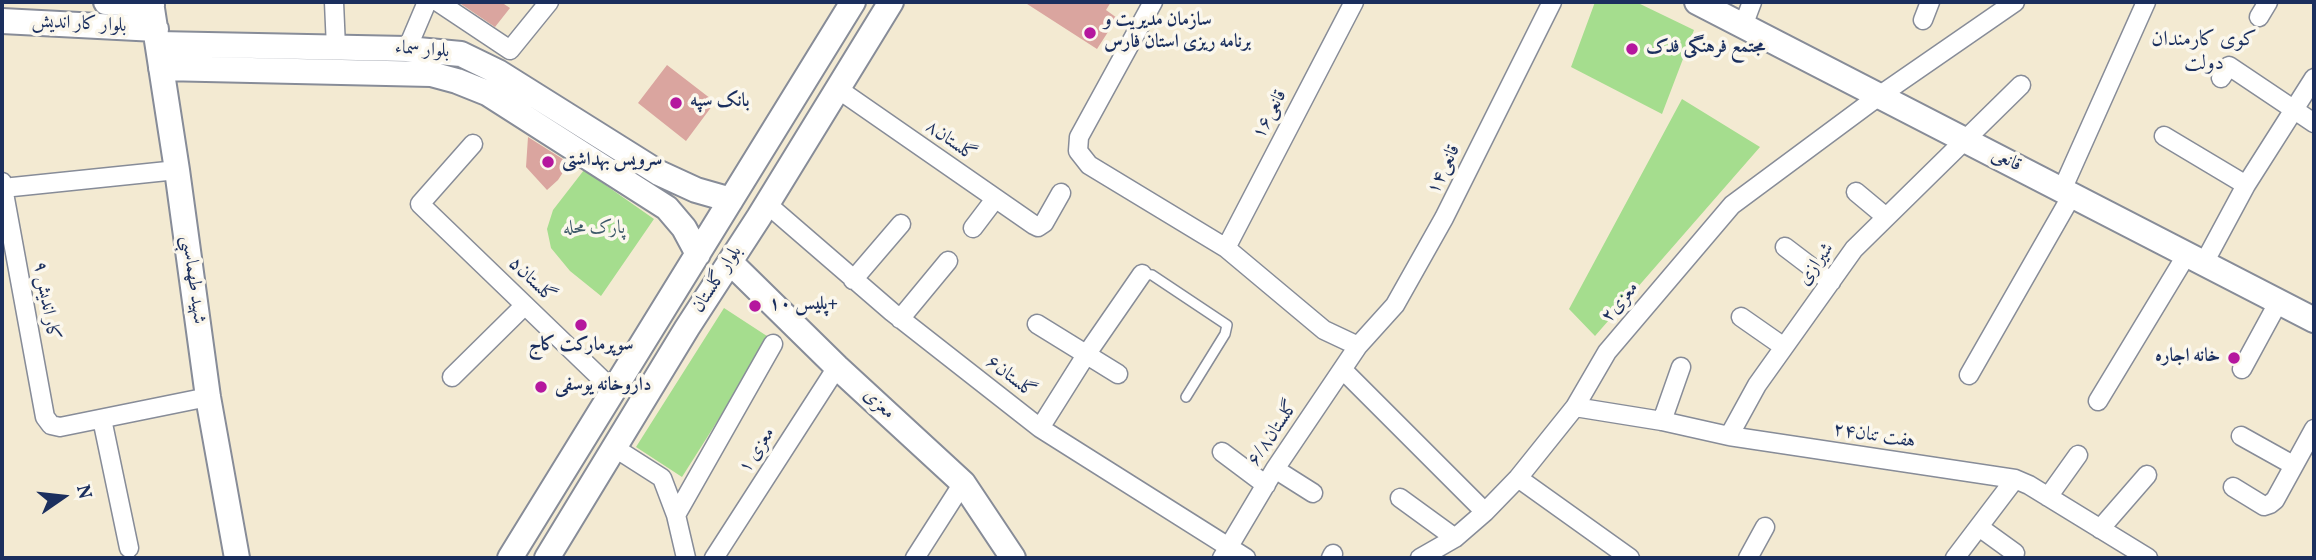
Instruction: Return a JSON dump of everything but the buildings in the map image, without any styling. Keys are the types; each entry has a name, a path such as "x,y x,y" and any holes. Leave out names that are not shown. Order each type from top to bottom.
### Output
{"street":[{"name":"بلوار کار اندیش","path":"106,2 155,30"},
{"path":"334,2 336,48"},
{"path":"407,49 427,2"},
{"path":"438,2 510,50 549,2"},
{"name":"بلوار گلستان","path":"510,558 853,2"},
{"name":"بلوار گلستان","path":"548,558 687,328 891,2"},
{"path":"1153,2 1079,137 1078,151 1089,165 1226,248 1324,330 1358,346"},
{"name":"۱۶قانعی","path":"1226,248 1354,2"},
{"name":"۱۴قانعی","path":"1358,346 1395,305 1444,218 1552,2"},
{"name":"قانعی","path":"1697,2 2314,320"},
{"path":"1743,26 1752,2"},
{"path":"1923,20 1930,2"},
{"name":"۲معزی","path":"1420,558 1455,538 1518,478 1575,407 1607,352 1732,205 1879,96 2015,2"},
{"path":"1969,375 2067,192 2146,2"},
{"name":"بلوار کار اندیش","path":"2,21 155,30"},
{"name":"بلوار سماء","path":"155,30 336,48 407,49 461,54 498,72 659,173 696,190 731,200"},
{"name":"بلوار سماء","path":"155,30 431,74 487,93 667,208 684,228 698,254"},
{"name":"شهید طهماسبی","path":"155,30 208,397 237,558"},
{"path":"2221,78 2229,66 2314,123"},
{"path":"2098,401 2246,185 2314,78"},
{"name":"شیرازی","path":"1729,436 1757,385 1854,249 2021,85"},
{"name":"گلستان۸","path":"838,89 1038,227 1044,223 1061,193"},
{"path":"2164,136 2246,185"},
{"name":"گلستان۵","path":"473,144 420,204 613,390"},
{"path":"2,185 177,170"},
{"path":"646,195 659,173"},
{"name":"۹ کار اندیش","path":"2,185 45,417 51,425 60,427 102,419"},
{"path":"1856,192 1886,217"},
{"path":"973,228 995,199"},
{"name":"گلستان۶","path":"767,204 853,280 1040,428 1225,553 1246,558"},
{"path":"853,280 901,224"},
{"path":"1785,247 1831,282"},
{"path":"901,319 948,261"},
{"name":"معزی","path":"730,262 837,367 963,483 1013,558"},
{"path":"1040,428 1142,274"},
{"path":"2242,369 2279,301"},
{"path":"452,377 525,305"},
{"path":"1741,317 1784,347"},
{"path":"1037,324 1118,374"},
{"path":"676,514 773,344"},
{"name":"۶/۸گلستان","path":"1225,553 1271,477 1358,346"},
{"path":"632,361 659,376"},
{"name":"معزی ۱","path":"714,558 837,367"},
{"path":"1662,421 1681,367"},
{"path":"1343,370 1485,512"},
{"path":"129,548 102,419 208,397"},
{"name":"هفت تنان۲۴","path":"1575,407 1662,421 1729,436 2015,479 2048,496 2148,558"},
{"path":"2233,488 2264,506 2270,505 2302,460 2314,429"},
{"path":"2241,436 2302,460"},
{"path":"615,448 662,478 676,514 686,558"},
{"path":"1222,452 1271,477 1313,493"},
{"path":"2048,496 2078,455"},
{"path":"2100,529 2147,475"},
{"path":"1518,478 1630,558"},
{"path":"1955,558 2015,479"},
{"path":"915,558 963,483"},
{"path":"1400,498 1455,538"},
{"path":"1748,558 1765,527"},
{"path":"1979,527 2015,553"}],"lane":[{"path":"1142,274 1152,275 1227,325 1225,334 1186,397"}],"green space":[{"name":"مجتمع فرهنگی فدک","path":"1595,2 1636,2 1694,30 1662,114 1571,67"},
{"path":"1682,99 1760,147 1595,336 1569,309"},
{"name":"پارک محله","path":"584,170 654,219 601,296 570,271 551,248 547,229 553,210"},
{"path":"724,308 770,338 682,477 636,447"}],"place":[{"name":"سازمان مدیریت و برنامه ریزی استان فارس","path":"1090,33"},
{"name":"مجتمع فرهنگی فدک","path":"1632,49"},
{"name":"بانک سپه","path":"676,103"},
{"name":"سرویس بهداشتی","path":"548,162"},
{"name":"پلیس ۱۰+","path":"755,306"},
{"name":"سوپرمارکت کاج","path":"581,325"},
{"name":"خانه اجاره","path":"2234,358"},
{"name":"داروخانه یوسفی","path":"541,387"}],"district":[{"name":"کوی کارمندان دولت","path":"2204,53"}]}
